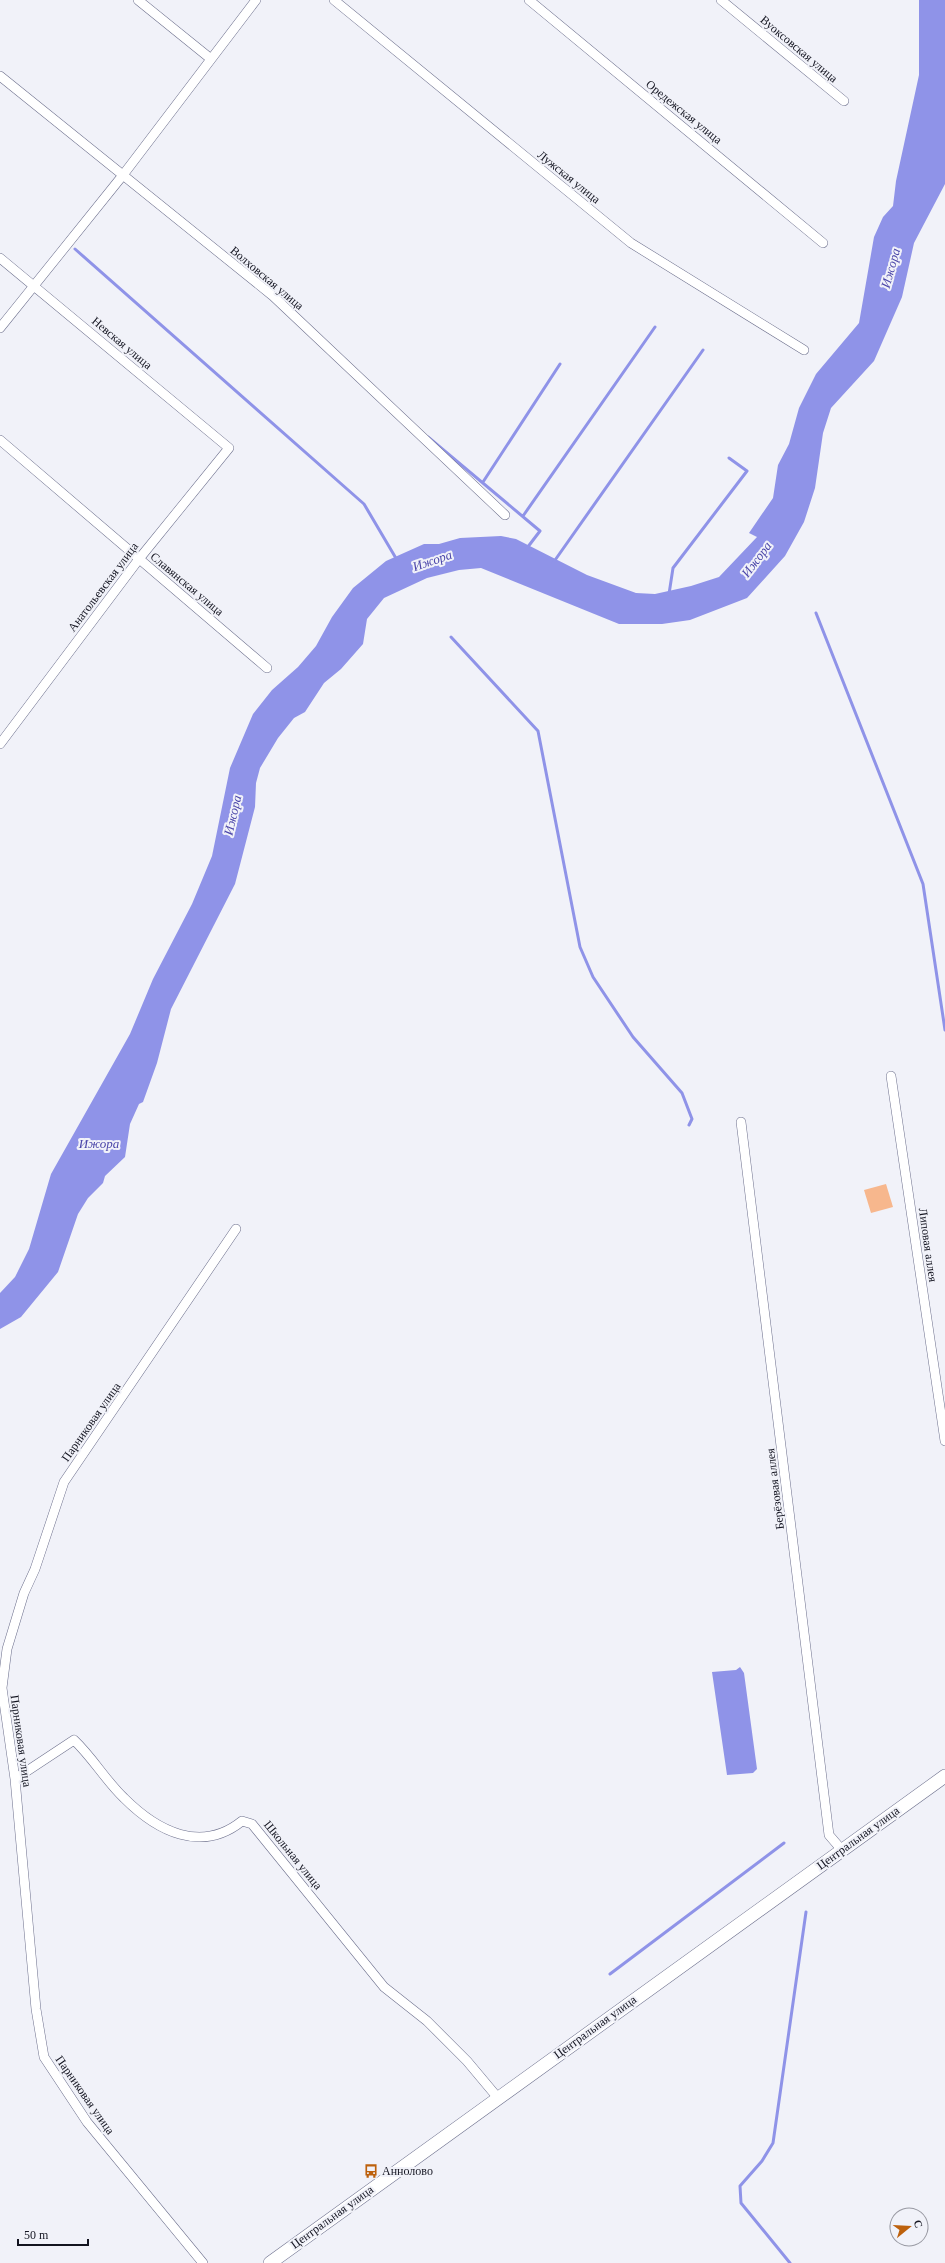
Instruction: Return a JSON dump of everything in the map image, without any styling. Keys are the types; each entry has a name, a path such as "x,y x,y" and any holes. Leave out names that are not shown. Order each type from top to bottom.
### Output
{"main road":[{"name":"Центральная улица","path":"270,2263 841,1849 945,1776"}],"street":[{"path":"138,0 211,59"},
{"path":"0,328 123,175 256,0"},
{"name":"Лужская улица","path":"334,0 632,243 804,350"},
{"name":"Оредежская улица","path":"529,0 824,243"},
{"name":"Вуоксовская улица","path":"721,0 844,101"},
{"name":"Волховская улица","path":"0,76 272,296 505,514"},
{"name":"Невская улица","path":"0,258 229,448"},
{"name":"Славянская улица","path":"0,440 267,668"},
{"name":"Анатольевская улица","path":"0,744 139,559 229,448"},
{"name":"Липовая аллея","path":"891,1076 945,1441"},
{"name":"Берёзовая аллея","path":"742,1122 830,1835 841,1849"},
{"name":"Парниковая улица","path":"203,2263 87,2122 44,2057 36,2009 14,1779 2,1688 4,1668 24,1593 35,1568 64,1482 236,1230"},
{"name":"Школьная улица","path":"14,1779 74,1740 123,1798 142,1814 169,1831 183,1835 209,1837 231,1830 242,1821 252,1824 384,1987 427,2021 468,2061 498,2098"}],"shaded area":[{"path":"886,1184 893,1207 871,1213 864,1190"}],"water":[{"name":"Ижора","path":"919,0 945,0 945,184 914,243 902,297 874,361 831,408 823,433 815,488 804,522 785,556 747,598 690,620 662,624 619,624 481,568 459,570 427,578 384,598 367,619 363,644 341,669 324,683 305,712 294,718 278,738 260,768 256,783 255,807 235,884 171,1009 157,1063 143,1102 139,1104 130,1124 125,1157 105,1176 103,1183 88,1198 78,1214 58,1272 21,1317 0,1329 0,1293 15,1277 29,1249 51,1174 130,1034 153,979 192,904 212,856 230,768 253,714 272,690 298,667 316,646 332,617 353,588 386,561 424,544 439,544 460,538 501,536 516,539 587,575 636,593 655,594 691,586 719,577 757,537 749,533 773,498 778,465 789,444 799,408 816,374 859,323 874,237 883,217 893,206 896,181 919,75"},
{"path":"740,1667 744,1673 757,1769 753,1773 727,1775 712,1672 736,1670"}],"waterway":[{"path":"75,249 364,504 397,560"},
{"path":"523,516 655,327"},
{"path":"553,563 703,350"},
{"path":"483,482 560,364"},
{"path":"428,437 540,531 527,548"},
{"path":"669,594 673,568 747,471 729,458"},
{"path":"816,613 923,884 945,1030"},
{"path":"451,637 538,731 580,947 593,977 633,1037 682,1093 692,1119 689,1125"},
{"path":"610,1974 784,1843"},
{"path":"790,2263 741,2203 740,2186 762,2161 773,2143 806,1912"}],"place":[{"name":"Аннолово","path":"371,2171"}]}
